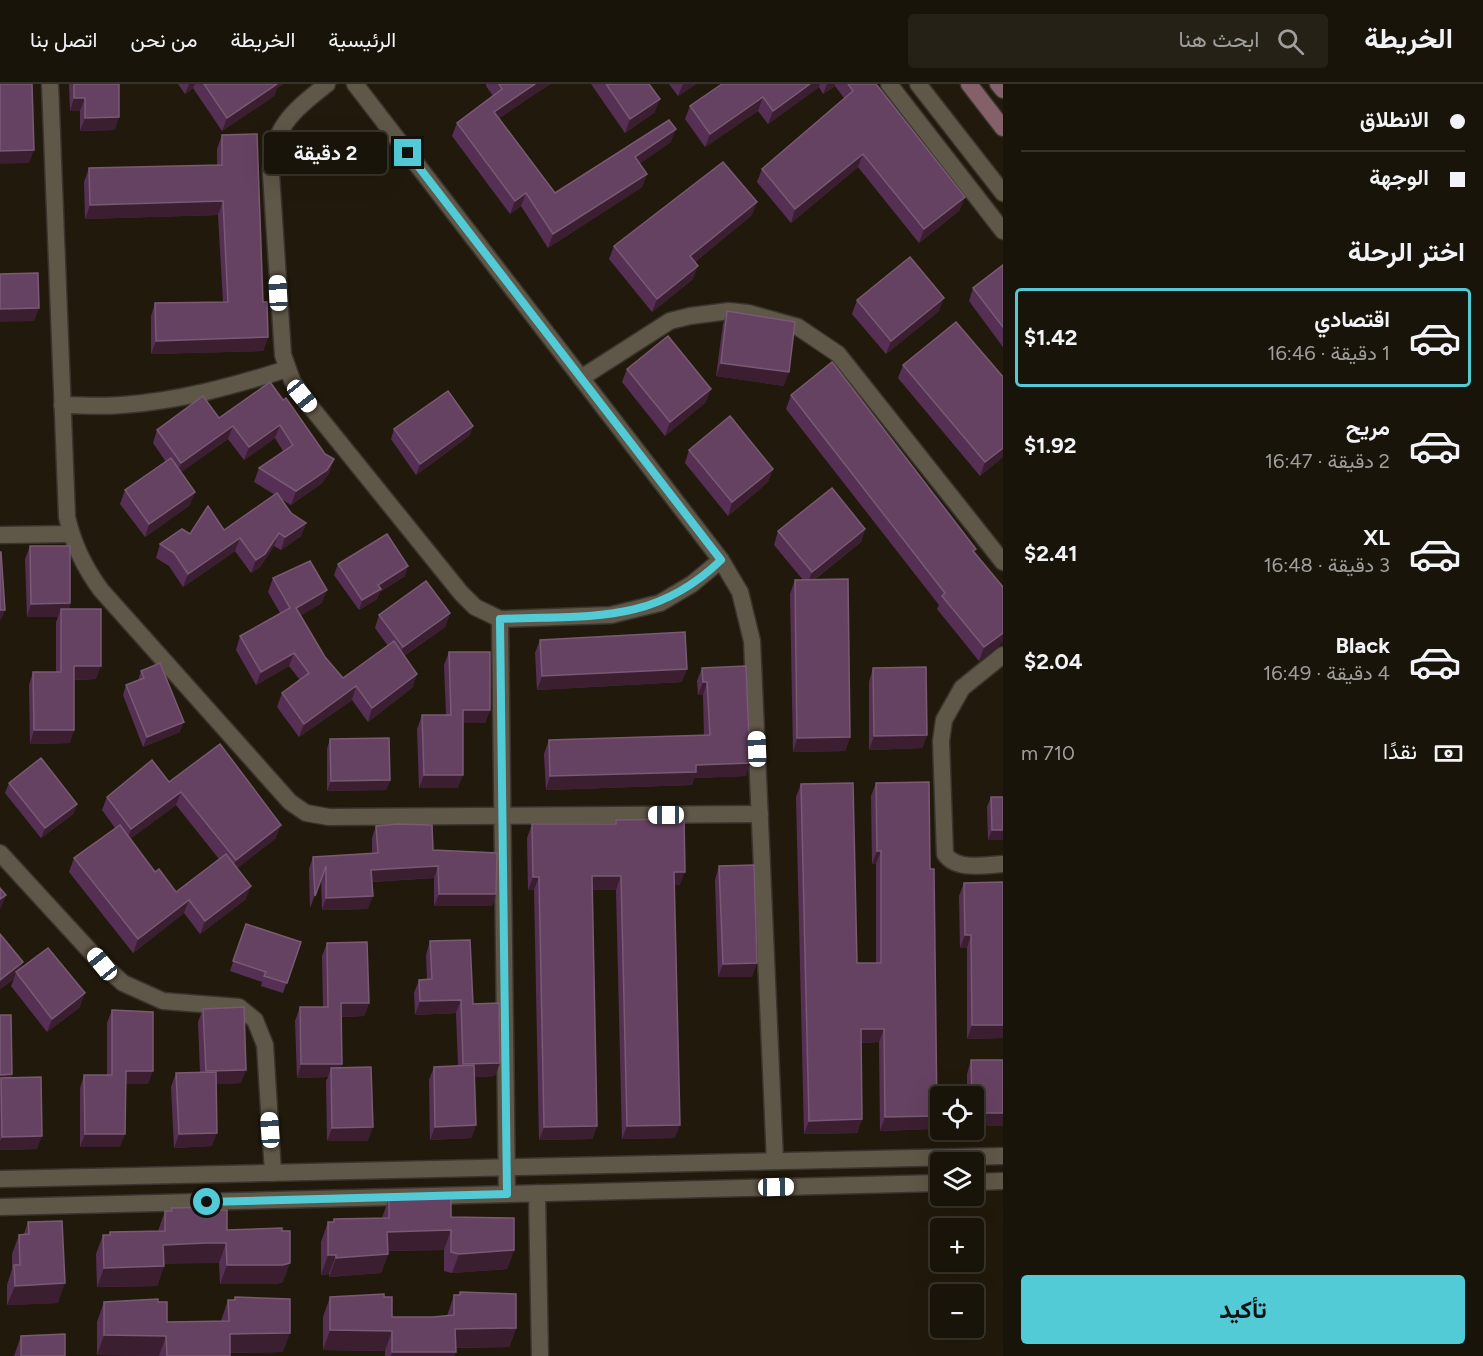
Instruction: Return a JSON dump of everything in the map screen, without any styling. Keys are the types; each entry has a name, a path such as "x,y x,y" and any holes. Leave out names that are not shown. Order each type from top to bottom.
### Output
{"main road":[{"path":"969,84 1003,128"},
{"path":"998,84 1003,90"}],"street":[{"path":"50,84 67,517 71,534 84,564 101,590 298,808 321,817 760,814"},
{"path":"327,84 288,117 277,137 271,162 280,340 287,369 302,396 468,600 484,613 500,619 611,615 660,603 692,584 721,560"},
{"path":"355,84 721,560 740,592 750,624 775,1161"},
{"path":"889,84 1003,231"},
{"path":"918,84 1003,193"},
{"path":"581,378 670,321 690,315 719,312 748,313 798,327 838,354 1003,562"},
{"path":"62,405 121,405 187,397 287,369"},
{"path":"0,535 71,534"},
{"path":"500,619 507,1194"},
{"path":"1003,656 962,688 954,698 944,720 941,741 945,854 951,861 960,865 1003,864"},
{"path":"0,853 102,964 123,982 163,1001 239,1006 255,1020 265,1045 273,1173"},
{"path":"0,1179 1003,1156"},
{"path":"919,1158 919,1184"},
{"path":"984,1182 1003,1181"},
{"path":"0,1207 930,1183"},
{"path":"537,1193 540,1356"}],"building":[{"path":"0,84 32,84 34,150 0,151"},
{"path":"74,84 119,84 119,117 85,118 85,98 74,98"},
{"path":"204,84 277,84 227,118"},
{"path":"499,84 535,84 494,112 555,193 669,120 676,129 635,157 647,174 553,234 526,193 515,201 457,123 502,89"},
{"path":"606,84 649,84 660,99 630,119"},
{"path":"722,84 810,84 773,111 763,97 710,134 690,106"},
{"path":"848,84 876,84 965,197 924,229 863,154 795,209 762,169 853,91"},
{"path":"257,134 263,302 267,302 268,337 156,341 155,303 228,302 223,201 90,205 89,168 222,165 222,135"},
{"path":"723,162 757,202 690,256 698,266 657,299 614,246"},
{"path":"910,257 944,298 891,341 857,300"},
{"path":"1003,265 1003,327 973,288"},
{"path":"38,273 39,308 0,309 0,274"},
{"path":"727,311 795,322 789,372 721,363"},
{"path":"956,322 1003,377 1003,448 985,462 903,365"},
{"path":"668,336 711,389 670,422 627,369"},
{"path":"832,362 976,549 973,551 1003,587 1003,633 984,647 942,596 945,593 791,395"},
{"path":"270,382 283,400 286,398 325,454 334,459 327,470 296,491 259,468 293,445 280,425 249,447 233,426 181,463 157,430 203,396 219,418"},
{"path":"448,391 473,426 420,464 394,429"},
{"path":"730,416 773,469 732,502 689,450"},
{"path":"171,458 195,492 149,524 125,490"},
{"path":"832,488 865,529 812,572 778,531"},
{"path":"277,493 291,513 306,523 285,537 279,533 265,554 256,560 240,538 188,574 174,553 160,544 182,529 190,534 208,506 224,530"},
{"path":"387,534 408,566 378,585 381,589 362,600 338,564"},
{"path":"30,546 70,546 70,603 31,604"},
{"path":"1,552 5,610 0,610"},
{"path":"310,561 327,590 296,608 325,657 343,678 394,641 417,674 372,708 356,686 304,724 282,693 309,673 294,653 261,672 240,636 290,608 273,578"},
{"path":"848,579 850,737 797,738 795,580"},
{"path":"426,581 450,613 403,647 379,615"},
{"path":"61,609 101,609 101,666 74,666 74,730 34,730 33,672 61,672"},
{"path":"685,632 687,669 542,676 540,640"},
{"path":"449,652 490,652 490,710 463,710 463,775 424,775 422,715 451,715"},
{"path":"160,663 184,722 147,737 126,685 144,678 141,671"},
{"path":"746,666 750,763 696,765 696,772 550,776 549,740 710,735 707,682 703,682 702,668"},
{"path":"926,667 927,735 874,736 873,668"},
{"path":"389,738 390,780 331,781 330,739"},
{"path":"220,744 281,825 236,860 181,792 131,829 107,797 152,760 169,782"},
{"path":"41,758 77,804 45,828 9,783"},
{"path":"929,782 930,869 934,869 937,1086 930,1086 930,1116 885,1117 884,1029 861,1029 862,1119 809,1121 801,784 853,783 857,963 881,963 881,851 877,851 876,783"},
{"path":"991,797 1003,797 1003,830 992,830"},
{"path":"684,819 685,872 674,872 680,1125 627,1126 621,876 592,876 597,1126 544,1127 539,877 533,877 532,824 616,824 616,820"},
{"path":"120,825 155,872 159,869 176,892 226,854 251,886 205,921 189,900 138,939 74,858"},
{"path":"432,825 433,850 497,853 496,894 439,894 438,866 371,870 373,896 326,898 326,866 315,896 313,857 378,853 376,826"},
{"path":"754,865 757,963 723,964 719,866"},
{"path":"1003,882 1003,1025 972,1025 971,935 965,935 964,883"},
{"path":"0,888 6,895 0,899"},
{"path":"246,924 301,942 287,983 264,976 266,972 233,961"},
{"path":"0,934 23,962 0,980"},
{"path":"470,940 473,1004 499,1003 500,1063 463,1064 461,1000 420,1001 419,980 432,979 430,941"},
{"path":"367,942 369,1003 341,1003 342,1064 301,1064 300,1007 328,1007 327,943"},
{"path":"48,948 85,993 52,1019 16,972"},
{"path":"244,1007 246,1070 206,1071 203,1009"},
{"path":"112,1010 153,1012 153,1071 126,1071 125,1134 85,1134 84,1075 112,1075"},
{"path":"0,1015 11,1015 12,1074 0,1075"},
{"path":"971,1060 1003,1060 1003,1113 984,1113 984,1086 972,1086"},
{"path":"474,1065 476,1125 435,1127 434,1067"},
{"path":"371,1067 373,1127 332,1128 331,1068"},
{"path":"216,1072 217,1133 179,1134 176,1073"},
{"path":"41,1077 42,1136 2,1137 1,1078"},
{"path":"411,1194 451,1197 451,1217 514,1218 514,1250 459,1254 451,1252 451,1230 387,1232 388,1254 336,1258 336,1255 328,1255 328,1222 334,1222 334,1219 389,1218 389,1198"},
{"path":"220,1207 220,1210 227,1210 227,1230 282,1228 282,1231 290,1231 290,1263 227,1265 226,1243 206,1243 163,1245 164,1266 104,1268 103,1235 110,1235 110,1232 165,1231 165,1211 172,1211 171,1208"},
{"path":"62,1221 65,1283 15,1286 14,1265 20,1265 19,1235 29,1234 28,1222"},
{"path":"460,1292 516,1294 516,1328 455,1329 456,1352 392,1352 392,1331 330,1330 330,1297 384,1294 384,1297 392,1297 392,1317 433,1317 454,1315 454,1295 460,1295"},
{"path":"235,1297 290,1299 290,1333 230,1334 230,1356 167,1356 166,1336 104,1335 104,1302 158,1299 158,1302 167,1302 167,1322 229,1321 228,1300 235,1300"},
{"path":"65,1334 65,1356 21,1356 21,1336"}],"route":[{"path":"207,1202 507,1194 500,619 611,615 644,608 660,603 692,584 721,560 408,153"}]}
